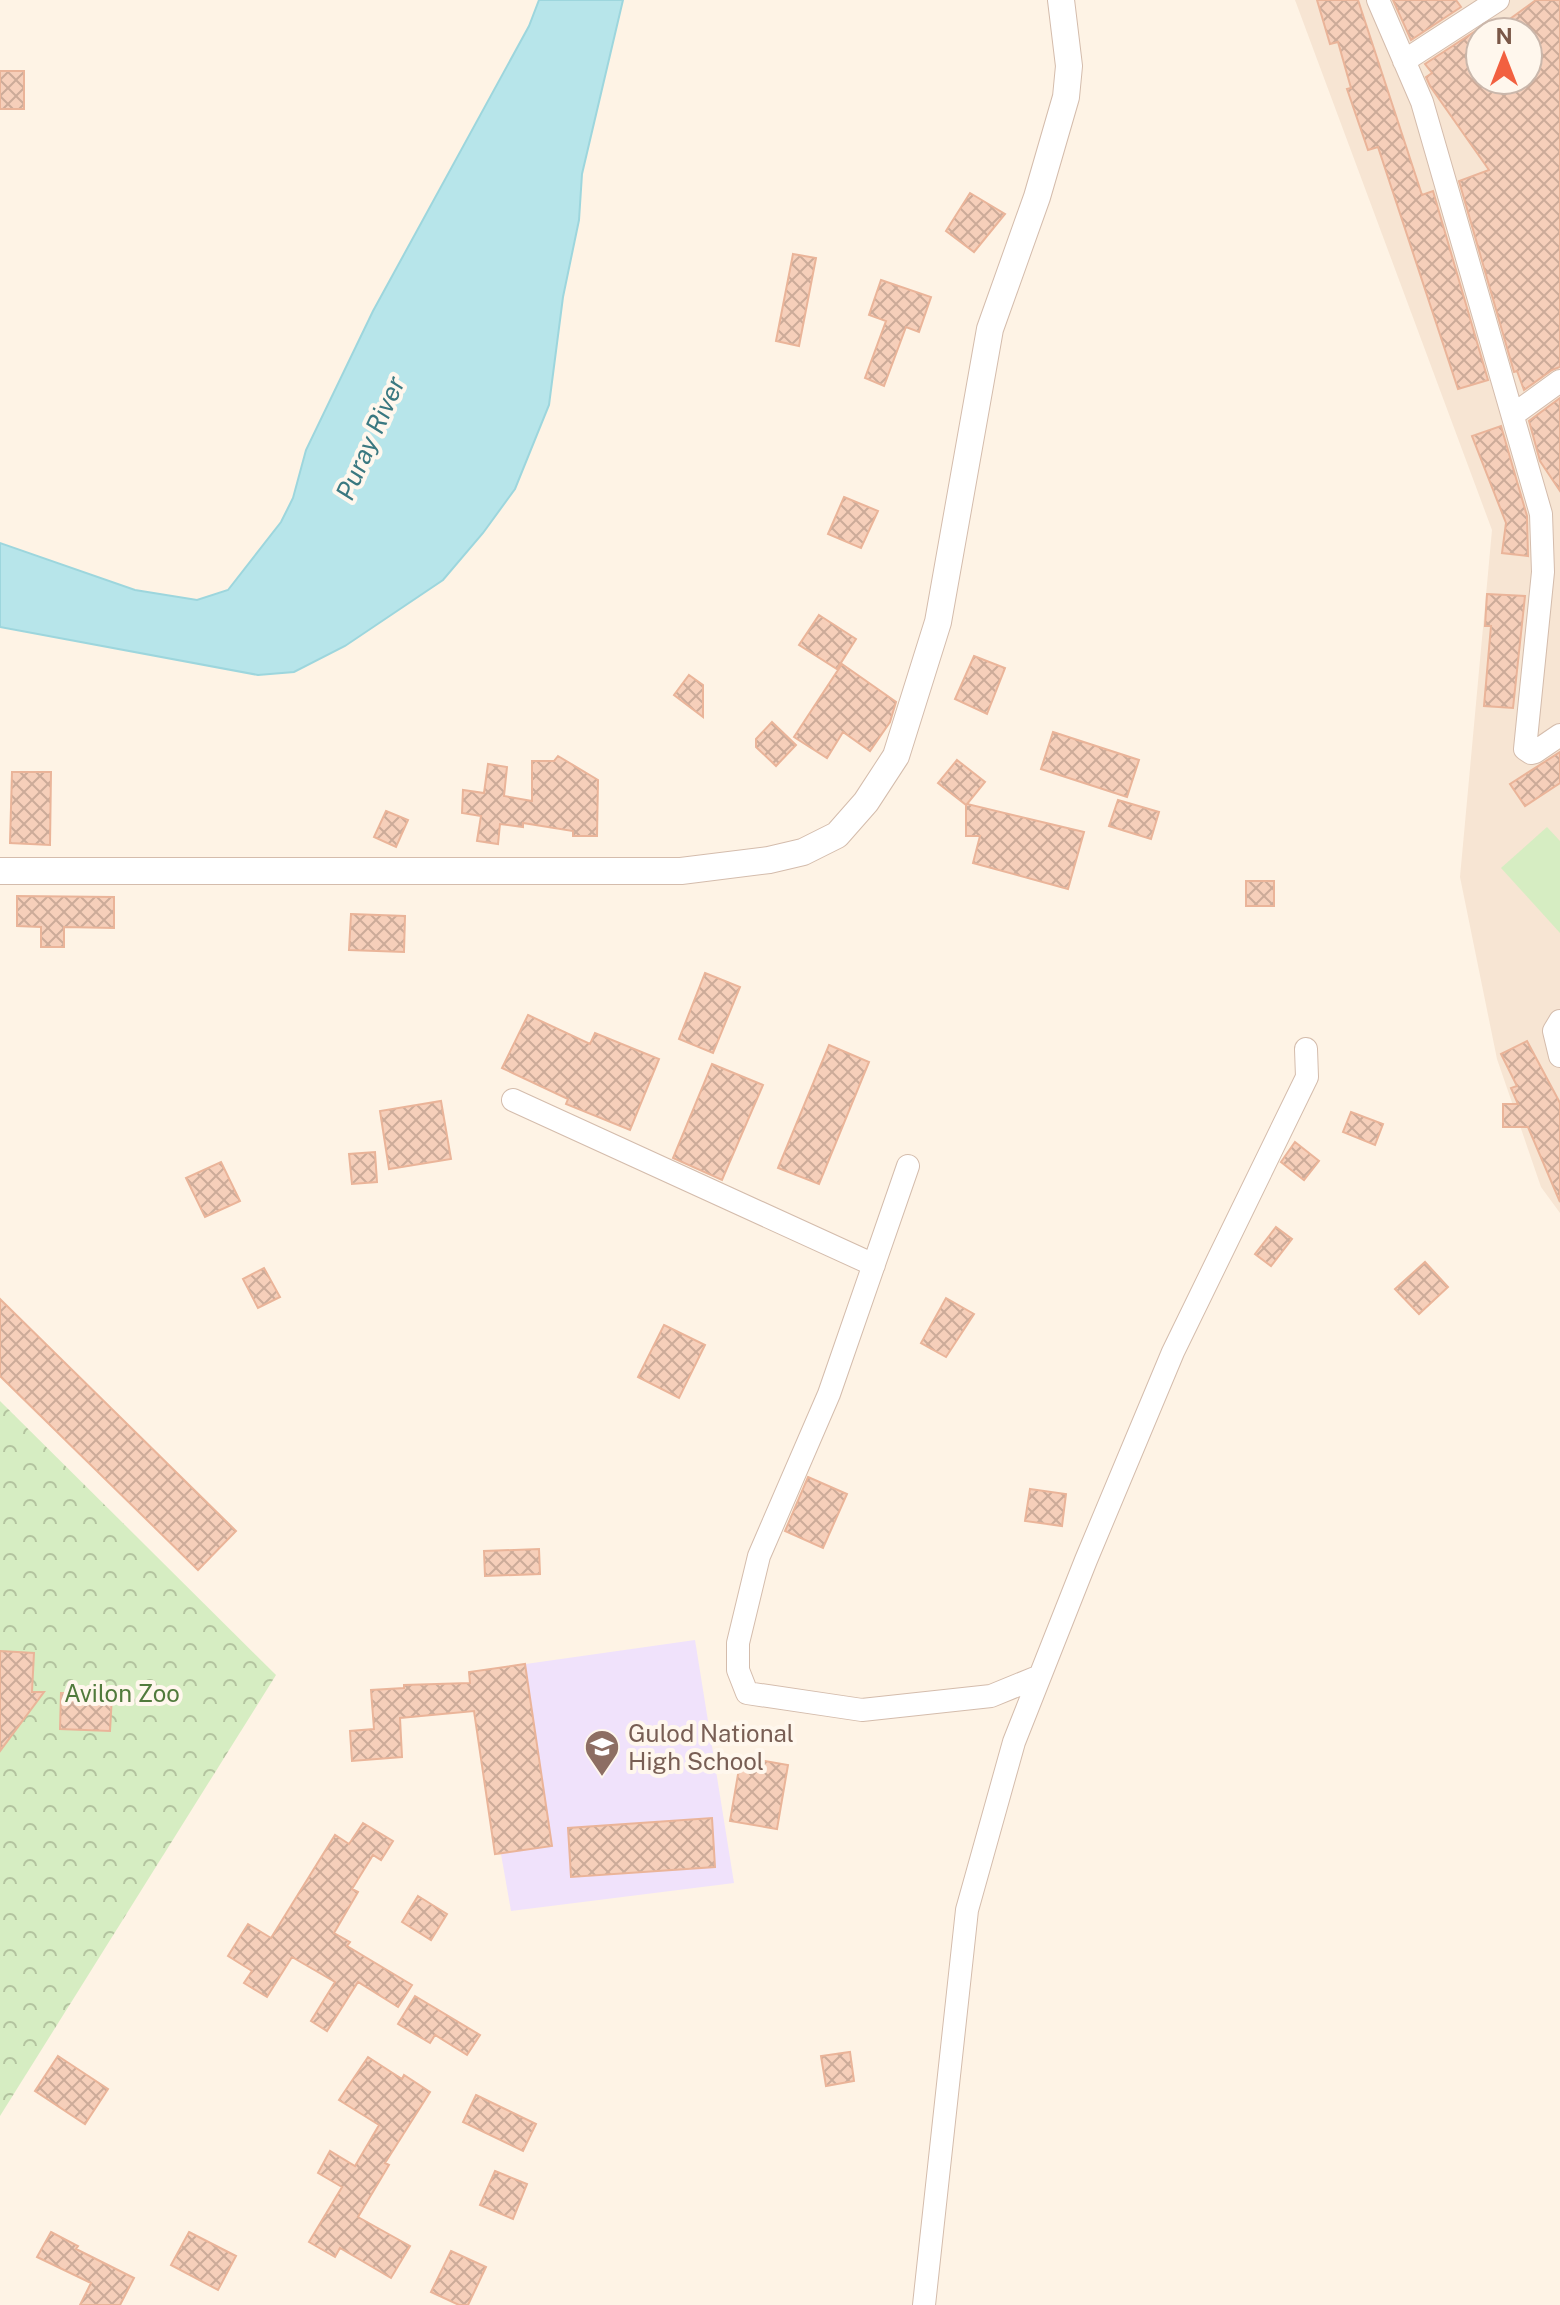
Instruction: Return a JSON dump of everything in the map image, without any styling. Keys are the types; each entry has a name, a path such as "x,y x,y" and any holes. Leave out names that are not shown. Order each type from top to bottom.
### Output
{"street":[{"path":"0,871 681,871 769,860 803,852 837,835 866,802 896,756 938,622 990,329 1037,197 1066,97 1069,66 1061,0"},
{"path":"1378,0 1422,102 1541,514 1543,572 1525,749 1535,752 1560,735"},
{"path":"1404,61 1498,0"},
{"path":"1513,415 1560,381"},
{"path":"1560,1021 1554,1031 1560,1056"},
{"path":"924,2305 967,1910 1014,1742 1173,1352 1307,1077 1306,1049"},
{"path":"513,1100 874,1265"},
{"path":"908,1166 829,1394 759,1556 738,1643 738,1670 747,1693 862,1710 991,1696 1040,1676"}],"shaded area":[{"path":"1295,0 1560,0 1560,1213 1541,1187 1497,1059 1460,877 1492,530"},
{"name":"Gulod National High School","path":"695,1640 734,1883 511,1911 469,1672"}],"green space":[{"path":"1547,827 1560,841 1560,933 1501,868"},
{"name":"Avilon Zoo","path":"0,1401 276,1675 0,2116"}],"water":[{"name":"Puray River","path":"539,0 623,0 582,174 579,220 563,297 549,405 515,489 443,580 345,646 294,672 258,675 0,627 0,543 135,590 197,600 228,590 281,522 293,498 306,450 373,311 529,26"}],"building":[{"path":"1317,0 1358,0 1422,195 1433,191 1488,380 1458,389 1378,147 1368,150 1347,89 1351,88 1338,42 1330,44"},
{"path":"1393,0 1456,0 1461,7 1411,40"},
{"path":"1536,0 1560,0 1560,367 1524,390 1517,371 1514,372 1459,181 1489,170 1430,86 1426,77 1432,73 1425,64 1464,38 1464,96 1544,96 1544,16 1514,16"},
{"path":"0,71 24,71 24,109 0,109"},
{"path":"970,193 1005,214 974,252 946,231"},
{"path":"793,254 816,258 799,346 776,341"},
{"path":"881,280 931,297 919,332 906,327 884,386 865,378 886,321 869,315"},
{"path":"1560,398 1560,491 1540,461 1529,421"},
{"path":"1501,426 1527,516 1528,556 1502,553 1506,523 1472,436"},
{"path":"844,497 878,511 861,548 828,534"},
{"path":"1487,594 1525,596 1513,708 1484,706 1491,626 1485,626"},
{"path":"819,615 856,639 837,669 799,645"},
{"path":"974,656 1005,668 987,714 955,699"},
{"path":"842,664 896,702 890,722 870,751 843,732 827,758 794,737"},
{"path":"689,675 703,685 703,717 674,695"},
{"path":"772,722 796,745 776,766 756,747 756,739"},
{"path":"1053,732 1139,760 1127,797 1041,769"},
{"path":"1560,752 1560,783 1525,806 1510,784"},
{"path":"558,756 598,780 597,836 573,836 573,831 523,823 523,827 500,824 498,844 477,841 481,816 462,813 463,790 484,793 488,764 507,767 504,796 532,801 532,761 554,761"},
{"path":"957,760 985,782 967,804 1084,832 1068,889 973,863 980,836 966,836 966,805 938,783"},
{"path":"12,772 51,772 50,845 10,843"},
{"path":"1118,800 1159,812 1151,839 1109,826"},
{"path":"386,811 408,820 396,847 374,837"},
{"path":"1246,881 1274,881 1274,906 1246,906"},
{"path":"17,896 114,897 114,928 64,927 64,947 41,947 41,927 17,926"},
{"path":"351,914 405,916 404,952 349,950"},
{"path":"705,973 740,987 713,1053 679,1039"},
{"path":"528,1015 590,1044 595,1033 659,1059 630,1130 566,1104 568,1099 502,1068"},
{"path":"1527,1041 1560,1103 1560,1202 1528,1127 1503,1127 1503,1104 1518,1104 1511,1088 1517,1086 1501,1054"},
{"path":"829,1045 869,1062 819,1184 778,1168"},
{"path":"712,1064 763,1085 722,1180 673,1158"},
{"path":"441,1101 451,1159 389,1169 380,1111"},
{"path":"1351,1112 1383,1124 1375,1145 1343,1132"},
{"path":"1295,1142 1319,1161 1304,1180 1281,1162"},
{"path":"375,1152 377,1182 352,1184 349,1154"},
{"path":"221,1162 240,1201 205,1217 186,1178"},
{"path":"1276,1227 1292,1239 1271,1266 1255,1254"},
{"path":"1425,1262 1448,1287 1419,1314 1395,1289"},
{"path":"264,1268 280,1297 258,1308 243,1279"},
{"path":"946,1298 974,1314 946,1357 921,1343"},
{"path":"0,1299 236,1531 198,1570 0,1376"},
{"path":"664,1325 705,1345 679,1398 638,1377"},
{"path":"808,1477 847,1494 823,1548 785,1531"},
{"path":"1030,1489 1066,1494 1062,1526 1025,1521"},
{"path":"539,1549 540,1574 485,1576 484,1551"},
{"path":"0,1651 34,1653 32,1692 44,1692 0,1751"},
{"path":"525,1664 552,1846 495,1854 474,1711 400,1718 402,1757 352,1761 350,1731 374,1729 371,1690 404,1688 404,1685 470,1683 469,1672"},
{"path":"61,1693 112,1695 110,1731 60,1729"},
{"path":"741,1757 788,1765 777,1829 730,1821"},
{"path":"712,1818 715,1867 571,1877 568,1828"},
{"path":"363,1823 393,1841 381,1860 373,1855 352,1889 358,1892 334,1933 350,1942 347,1946 412,1985 398,2007 358,1982 327,2031 311,2021 335,1982 292,1957 267,1997 244,1983 252,1971 228,1956 248,1924 271,1938 335,1835 349,1844"},
{"path":"418,1896 447,1914 431,1940 402,1922"},
{"path":"415,1996 480,2035 467,2055 435,2035 430,2043 398,2024"},
{"path":"850,2052 854,2081 826,2086 821,2056"},
{"path":"58,2056 108,2089 85,2124 35,2091"},
{"path":"368,2057 402,2079 404,2075 430,2092 385,2163 389,2165 358,2217 410,2246 391,2278 340,2248 335,2257 309,2242 342,2187 318,2173 330,2151 355,2166 379,2125 339,2100"},
{"path":"476,2095 536,2124 523,2151 463,2122"},
{"path":"495,2171 527,2184 513,2219 480,2205"},
{"path":"51,2232 78,2246 76,2249 134,2278 120,2305 80,2305 91,2283 37,2257"},
{"path":"189,2232 236,2256 218,2290 171,2265"},
{"path":"451,2251 486,2267 468,2305 459,2305 431,2292"}],"place":[{"name":"Gulod National High School","path":"602,1778"}]}
